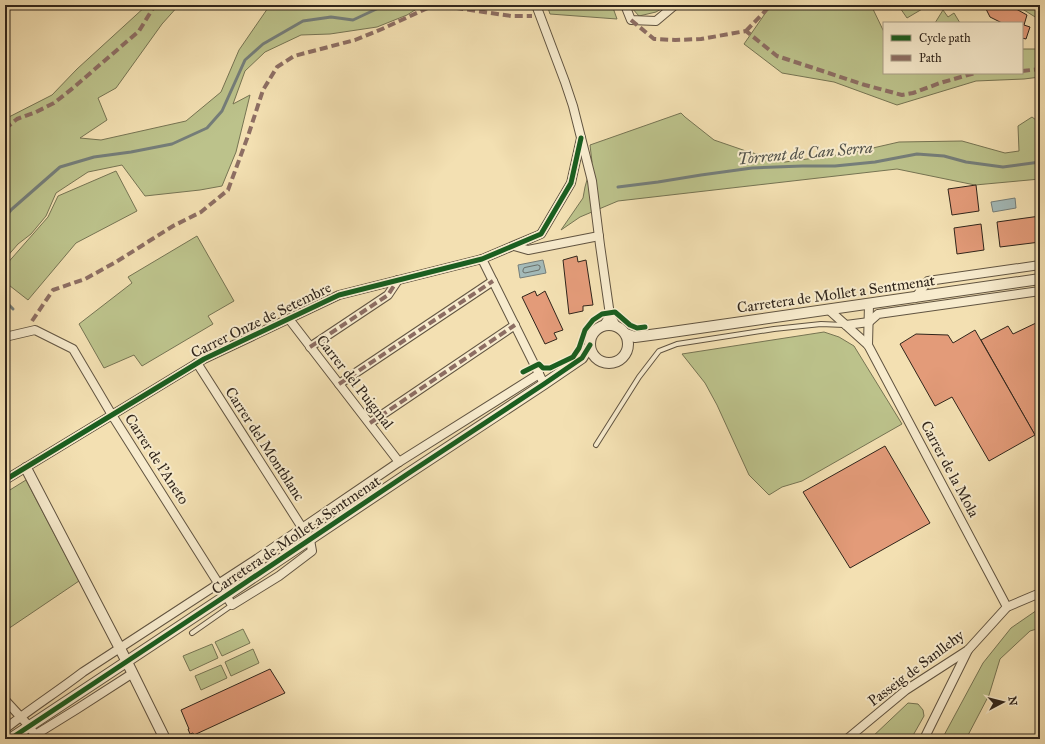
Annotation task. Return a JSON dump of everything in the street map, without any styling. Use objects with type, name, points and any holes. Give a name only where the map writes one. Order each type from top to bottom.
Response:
[{"type":"street","points":[[536,5],[573,106],[592,181],[610,315],[616,326]]},
{"type":"street","points":[[625,5],[631,20],[656,21],[675,5]]},
{"type":"street","name":"Carrer Onze de Setembre","points":[[5,480],[204,359],[339,295],[482,259],[541,234],[571,183],[581,138]]},
{"type":"street","points":[[514,246],[528,250],[599,236]]},
{"type":"street","points":[[482,259],[544,384]]},
{"type":"street","points":[[915,298],[928,282],[1040,265]]},
{"type":"street","name":"Carretera de Mollet a Sentmenat","points":[[630,339],[1040,279]]},
{"type":"street","points":[[310,347],[388,295],[398,280]]},
{"type":"street","points":[[340,384],[493,281]]},
{"type":"street","points":[[846,325],[869,322],[878,314],[1040,291]]},
{"type":"street","points":[[868,345],[869,304]]},
{"type":"street","name":"Carrer de la Mola","points":[[829,310],[868,345],[1007,607]]},
{"type":"street","points":[[604,326],[610,315]]},
{"type":"street","name":"Carrer del Puigmal","points":[[289,319],[399,462]]},
{"type":"street","points":[[370,423],[515,325]]},
{"type":"street","points":[[582,358],[596,358],[604,362],[612,363],[620,360],[626,353],[630,339],[622,329],[610,325],[604,326]]},
{"type":"street","name":"Carretera de Mollet a Sentmenat","points":[[10,739],[127,662],[230,600],[310,540],[582,358],[590,345],[592,337],[597,330],[604,326]]},
{"type":"street","name":"Carrer de l'Aneto","points":[[5,336],[35,330],[73,349],[112,415],[230,600]]},
{"type":"street","points":[[590,345],[596,358]]},
{"type":"street","name":"Carrer del Montblanc","points":[[197,363],[310,540]]},
{"type":"street","name":"Carretera de Mollet a Sentmenat","points":[[5,729],[82,672],[255,560],[399,462],[539,374]]},
{"type":"street","points":[[26,468],[133,673],[165,739]]},
{"type":"street","name":"Passeig de Sanllehy","points":[[847,739],[906,690],[968,650],[1007,607],[1040,593]]},
{"type":"street","points":[[924,739],[968,650]]},
{"type":"street","points":[[5,700],[29,726],[35,735],[133,673]]},
{"type":"lane","points":[[596,445],[639,377],[659,351],[677,344],[774,329],[821,324],[846,325]]},
{"type":"lane","points":[[192,633],[230,600]]},
{"type":"green space","points":[[147,5],[179,5],[162,24],[116,88],[98,98],[107,120],[80,138],[101,140],[186,121],[221,92],[239,50],[270,5],[423,5],[407,15],[377,27],[330,34],[301,35],[265,52],[245,71],[233,104],[250,95],[236,152],[222,186],[145,196],[122,165],[88,172],[56,193],[46,216],[31,234],[18,244],[5,259],[5,119],[52,95],[77,69]]},
{"type":"green space","points":[[547,5],[612,5],[617,19],[550,14]]},
{"type":"green space","points":[[630,5],[668,5],[656,12],[639,16]]},
{"type":"green space","points":[[771,5],[871,5],[883,30],[883,74],[1023,74],[1023,49],[1040,48],[1040,77],[976,81],[897,105],[834,82],[782,73],[744,44]]},
{"type":"green space","points":[[898,5],[929,5],[907,18]]},
{"type":"green space","points":[[1016,5],[1040,5],[1040,20]]},
{"type":"green space","points":[[943,10],[948,17],[954,13],[959,22],[936,22]]},
{"type":"green space","points":[[681,113],[714,140],[785,162],[851,153],[899,142],[962,141],[1005,153],[1019,151],[1018,126],[1032,117],[1040,123],[1040,179],[975,185],[897,169],[618,201],[580,217],[561,230],[583,198],[592,162],[590,145]]},
{"type":"green space","points":[[116,171],[137,211],[76,243],[28,300],[5,282],[5,266],[48,217],[58,196]]},
{"type":"green space","points":[[197,236],[234,301],[208,316],[213,324],[142,366],[134,355],[104,368],[79,324],[132,283],[128,277]]},
{"type":"green space","points":[[824,332],[839,337],[854,346],[902,424],[802,481],[782,487],[769,495],[749,475],[717,405],[705,383],[682,354]]},
{"type":"green space","points":[[26,480],[79,581],[5,631],[5,493]]},
{"type":"green space","points":[[1040,608],[1040,628],[1030,631],[1000,659],[989,695],[966,739],[942,739],[983,663],[1011,628]]},
{"type":"green space","points":[[243,629],[250,643],[222,656],[215,642]]},
{"type":"green space","points":[[212,644],[218,658],[190,671],[183,656]]},
{"type":"green space","points":[[253,649],[259,663],[231,676],[225,662]]},
{"type":"green space","points":[[221,665],[227,678],[201,690],[195,676]]},
{"type":"green space","points":[[908,703],[918,704],[923,710],[924,716],[911,739],[870,739]]},
{"type":"water","points":[[1015,198],[1016,208],[993,212],[991,202]]},
{"type":"water","points":[[543,260],[546,273],[520,278],[518,265]]},
{"type":"building","points":[[984,5],[1009,5],[1027,15],[1024,25],[1030,27],[1026,39],[1023,38],[1023,22],[1000,22],[990,17]]},
{"type":"building","points":[[976,185],[979,211],[952,215],[948,189]]},
{"type":"building","points":[[1040,216],[1040,242],[1000,247],[997,222]]},
{"type":"building","points":[[981,224],[984,250],[957,254],[954,228]]},
{"type":"building","points":[[577,256],[578,262],[586,260],[593,305],[583,306],[583,311],[569,314],[563,260]]},
{"type":"building","points":[[535,291],[537,296],[545,291],[563,330],[554,333],[557,339],[545,344],[522,297]]},
{"type":"building","points":[[1036,323],[1040,329],[1040,432],[1035,435],[981,340],[1008,326],[1013,334]]},
{"type":"building","points":[[975,330],[1035,435],[989,461],[952,397],[935,406],[900,344],[916,334],[948,335],[953,343]]},
{"type":"building","points":[[885,446],[930,523],[850,568],[803,492]]},
{"type":"building","points":[[270,669],[285,693],[194,735],[193,733],[190,734],[181,710]]},
{"type":"waterway","points":[[5,217],[12,209],[60,167],[94,157],[172,144],[207,128],[222,111],[245,60],[263,44],[303,21],[331,17],[353,20],[385,5]]},
{"type":"waterway","name":"Torrent de Can Serra","points":[[618,187],[752,168],[835,166],[875,162],[917,154],[944,156],[966,162],[1003,167],[1040,162]]},
{"type":"waterway","points":[[5,301],[13,309]]},
{"type":"marked path","points":[[5,129],[17,119],[54,103],[73,88],[139,31],[155,5]]},
{"type":"marked path","points":[[746,31],[771,5]]},
{"type":"marked path","points":[[32,321],[53,290],[85,279],[116,262],[173,226],[201,212],[228,190],[263,90],[277,67],[294,56],[355,40],[432,6],[511,16],[532,16]]},
{"type":"marked path","points":[[631,20],[654,39],[701,39],[746,31],[777,56],[865,85],[902,95],[913,93],[972,74]]},
{"type":"marked path","points":[[1023,71],[1040,69]]},
{"type":"marked path","points":[[310,347],[388,295],[397,281]]},
{"type":"marked path","points":[[339,384],[493,281]]},
{"type":"marked path","points":[[370,423],[515,325]]},
{"type":"cycle path","points":[[5,480],[204,359],[339,295],[482,259],[541,234],[571,183],[581,138]]},
{"type":"cycle path","points":[[523,372],[539,364],[543,368],[550,368],[573,357],[579,348],[585,330],[593,320],[602,314],[615,312],[630,325],[637,328],[645,327]]},
{"type":"cycle path","points":[[10,739],[544,384],[582,358],[590,345]]}]
